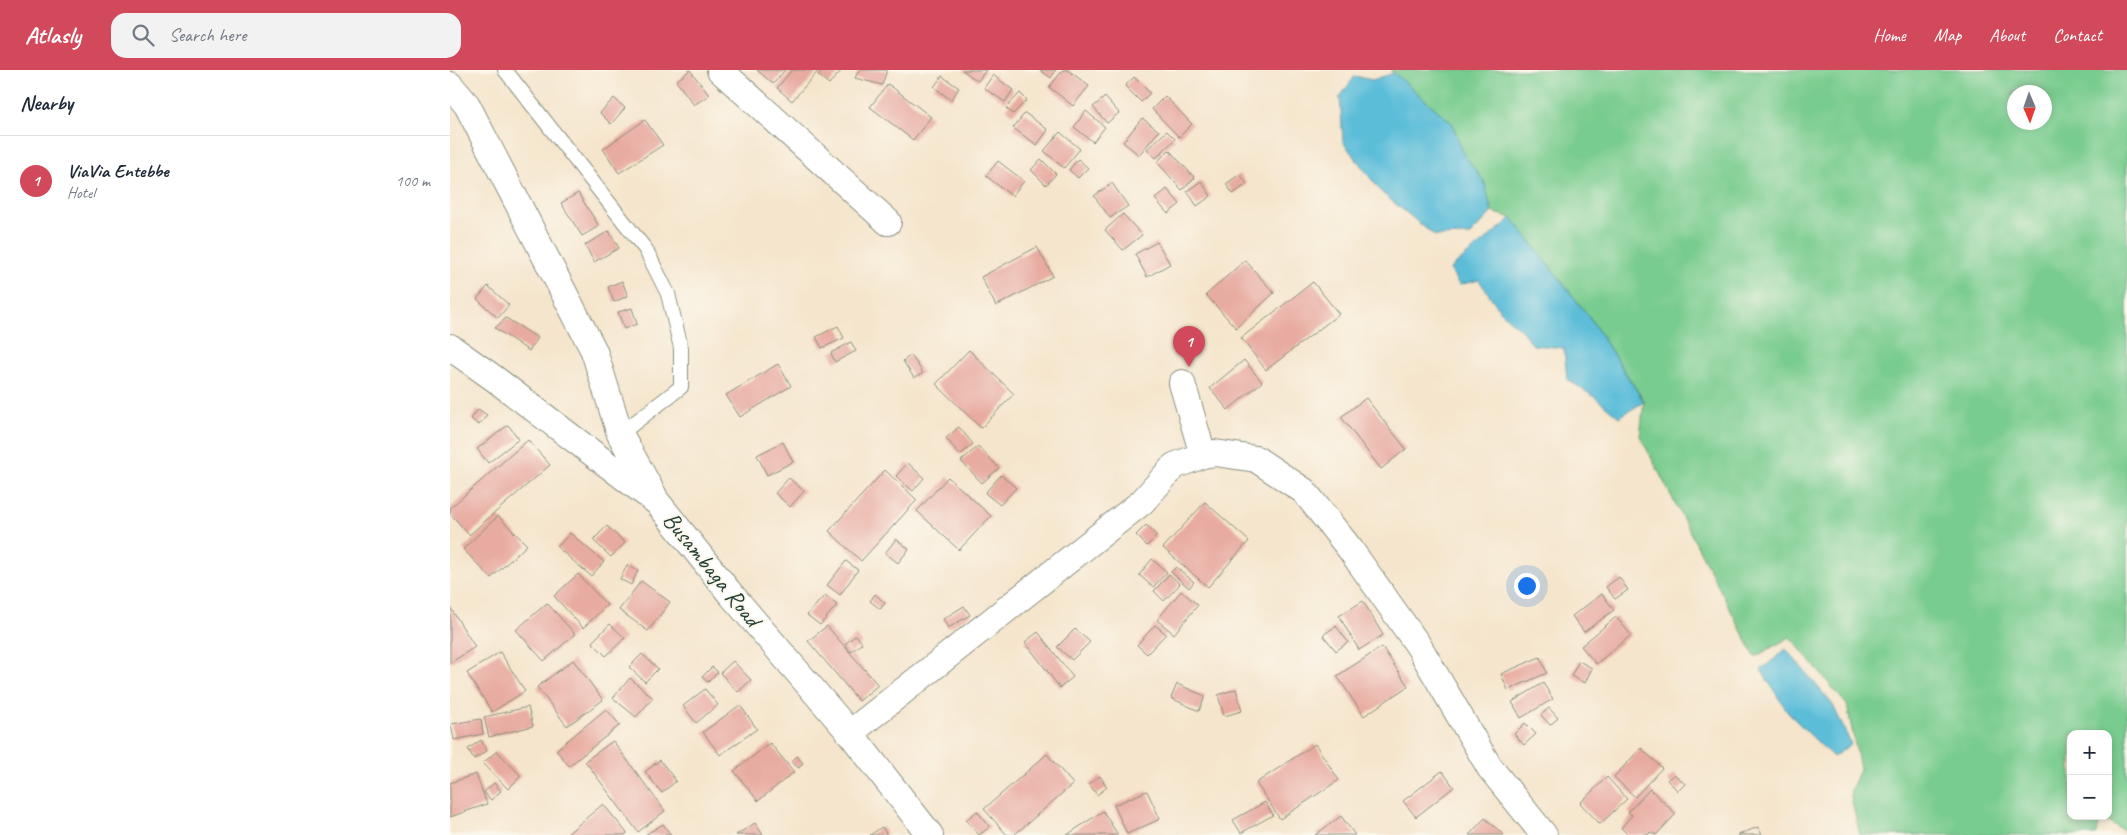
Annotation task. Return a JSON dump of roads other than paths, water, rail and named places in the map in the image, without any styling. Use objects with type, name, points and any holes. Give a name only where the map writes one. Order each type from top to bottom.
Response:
[{"type":"street","points":[[720,70],[888,222]]},
{"type":"street","points":[[450,85],[467,105],[594,351],[620,434],[658,503]]},
{"type":"street","name":"Busambaga Road","points":[[450,347],[658,503],[728,592],[850,733],[930,835]]},
{"type":"street","points":[[1182,383],[1203,455]]},
{"type":"street","points":[[850,733],[1142,502],[1174,466],[1214,453],[1256,460],[1304,491],[1350,549],[1418,645],[1490,768],[1544,835]]},
{"type":"lane","points":[[505,70],[646,250],[668,294],[681,348],[681,387],[620,434]]},
{"type":"water","points":[[1394,73],[1452,123],[1464,155],[1484,181],[1492,212],[1470,235],[1435,236],[1381,192],[1343,142],[1340,97],[1355,76],[1372,80]]},
{"type":"water","points":[[1512,218],[1590,318],[1644,402],[1619,417],[1596,398],[1567,379],[1564,348],[1533,345],[1522,331],[1501,312],[1479,280],[1459,285],[1450,269]]},
{"type":"water","points":[[1786,649],[1833,705],[1851,744],[1833,757],[1789,714],[1761,670]]},
{"type":"place","name":"ViaVia Entebbe","points":[[1189,367]]}]
